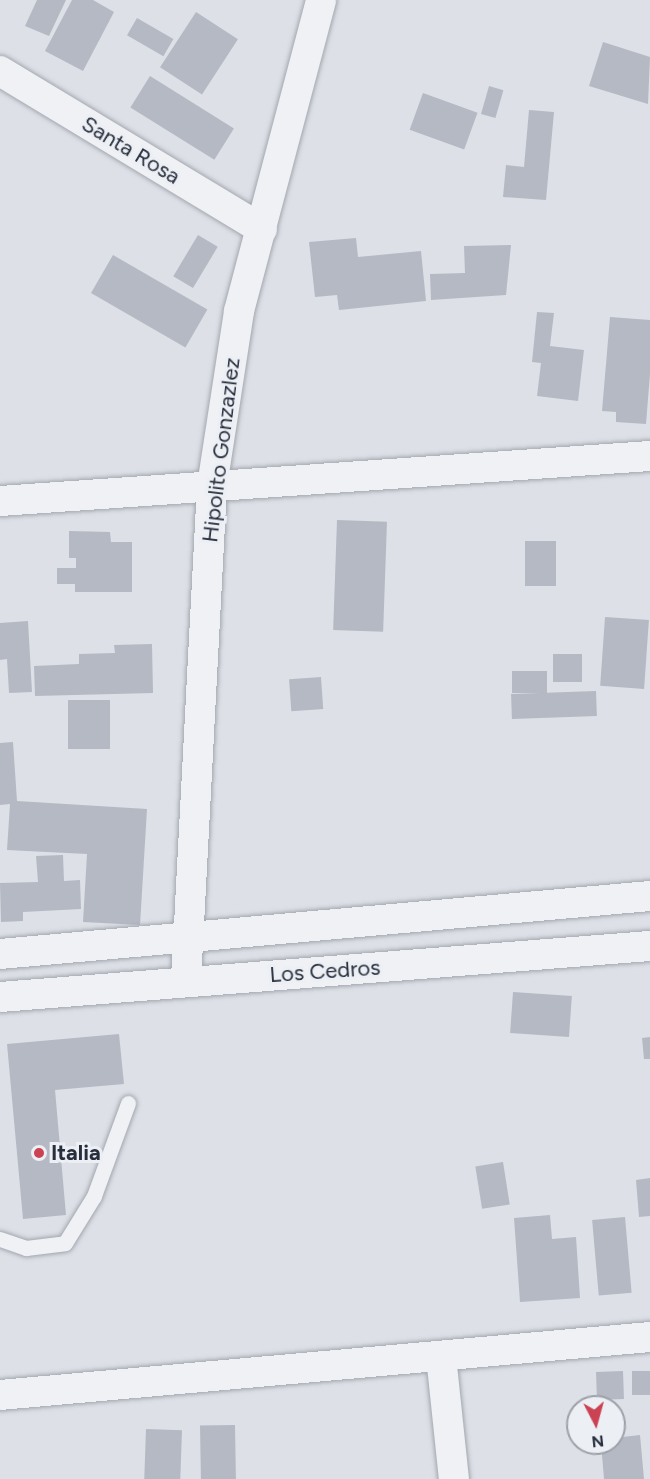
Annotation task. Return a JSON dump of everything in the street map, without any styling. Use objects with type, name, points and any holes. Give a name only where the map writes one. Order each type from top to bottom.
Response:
[{"type":"street","name":"Hipolito Gonzazlez","points":[[186,982],[212,486],[239,311],[321,0]]},
{"type":"street","name":"Santa Rosa","points":[[0,71],[262,229]]},
{"type":"street","points":[[0,501],[650,456]]},
{"type":"street","points":[[0,954],[650,897]]},
{"type":"street","name":"Los Cedros","points":[[0,997],[650,946]]},
{"type":"street","points":[[0,1395],[650,1337]]},
{"type":"street","points":[[441,1356],[454,1479]]},
{"type":"lane","points":[[0,1239],[26,1248],[65,1243],[94,1196],[128,1103]]},
{"type":"building","points":[[37,0],[66,0],[49,36],[25,26]]},
{"type":"building","points":[[72,0],[93,0],[114,12],[83,71],[45,51]]},
{"type":"building","points":[[196,12],[238,39],[202,95],[160,67]]},
{"type":"building","points":[[137,18],[173,39],[163,56],[127,35]]},
{"type":"building","points":[[603,42],[650,57],[648,104],[589,86]]},
{"type":"building","points":[[150,76],[234,128],[214,160],[130,107]]},
{"type":"building","points":[[489,86],[503,90],[495,118],[481,114]]},
{"type":"building","points":[[423,93],[478,113],[464,149],[410,130]]},
{"type":"building","points":[[529,110],[554,112],[546,200],[503,197],[506,165],[524,167]]},
{"type":"building","points":[[198,235],[218,247],[193,288],[173,276]]},
{"type":"building","points":[[356,238],[358,257],[421,251],[426,301],[339,310],[337,295],[315,297],[309,242]]},
{"type":"building","points":[[511,245],[506,295],[431,300],[430,274],[465,273],[464,246]]},
{"type":"building","points":[[113,255],[207,310],[185,348],[91,293]]},
{"type":"building","points":[[537,312],[554,313],[550,346],[584,350],[578,401],[537,396],[541,363],[532,362]]},
{"type":"building","points":[[610,317],[650,320],[650,374],[646,424],[616,422],[616,412],[602,411]]},
{"type":"building","points":[[337,520],[387,522],[383,632],[333,630]]},
{"type":"building","points":[[69,531],[110,532],[111,542],[132,542],[132,592],[75,592],[75,584],[57,584],[57,568],[76,568],[76,558],[69,558]]},
{"type":"building","points":[[525,541],[556,541],[556,586],[525,586]]},
{"type":"building","points":[[605,617],[649,620],[644,689],[600,686]]},
{"type":"building","points":[[28,621],[32,692],[9,693],[7,659],[0,660],[0,623]]},
{"type":"building","points":[[152,644],[153,693],[35,696],[34,666],[79,664],[79,654],[115,653],[114,645]]},
{"type":"building","points":[[553,654],[582,654],[582,682],[553,682]]},
{"type":"building","points":[[512,671],[547,671],[547,693],[512,693]]},
{"type":"building","points":[[321,677],[323,709],[291,711],[289,679]]},
{"type":"building","points":[[596,691],[597,716],[512,719],[511,694]]},
{"type":"building","points":[[68,700],[110,700],[110,749],[68,749]]},
{"type":"building","points":[[13,742],[17,801],[147,809],[140,925],[83,922],[87,854],[7,850],[10,804],[0,805],[0,743]]},
{"type":"building","points":[[63,855],[64,881],[80,880],[81,909],[23,912],[23,921],[1,922],[0,883],[38,882],[36,856]]},
{"type":"building","points":[[513,992],[572,996],[569,1037],[510,1033]]},
{"type":"building","name":"Italia","points":[[119,1034],[124,1084],[55,1090],[66,1215],[23,1219],[7,1044]]},
{"type":"building","points":[[650,1037],[650,1059],[644,1059],[642,1038]]},
{"type":"building","points":[[503,1162],[510,1204],[482,1209],[475,1166]]},
{"type":"building","points":[[650,1178],[650,1216],[639,1217],[636,1180]]},
{"type":"building","points":[[550,1215],[552,1239],[576,1237],[580,1298],[520,1302],[514,1218]]},
{"type":"building","points":[[625,1217],[632,1293],[599,1296],[592,1220]]},
{"type":"building","points":[[623,1371],[624,1395],[597,1395],[596,1372]]},
{"type":"building","points":[[632,1371],[650,1371],[650,1395],[632,1395]]},
{"type":"building","points":[[235,1425],[236,1479],[201,1479],[200,1426]]},
{"type":"building","points":[[146,1429],[182,1430],[180,1479],[144,1479]]},
{"type":"building","points":[[640,1435],[644,1479],[604,1479],[602,1455],[626,1455],[626,1437]]},
{"type":"place","name":"Italia","points":[[39,1153]]}]
